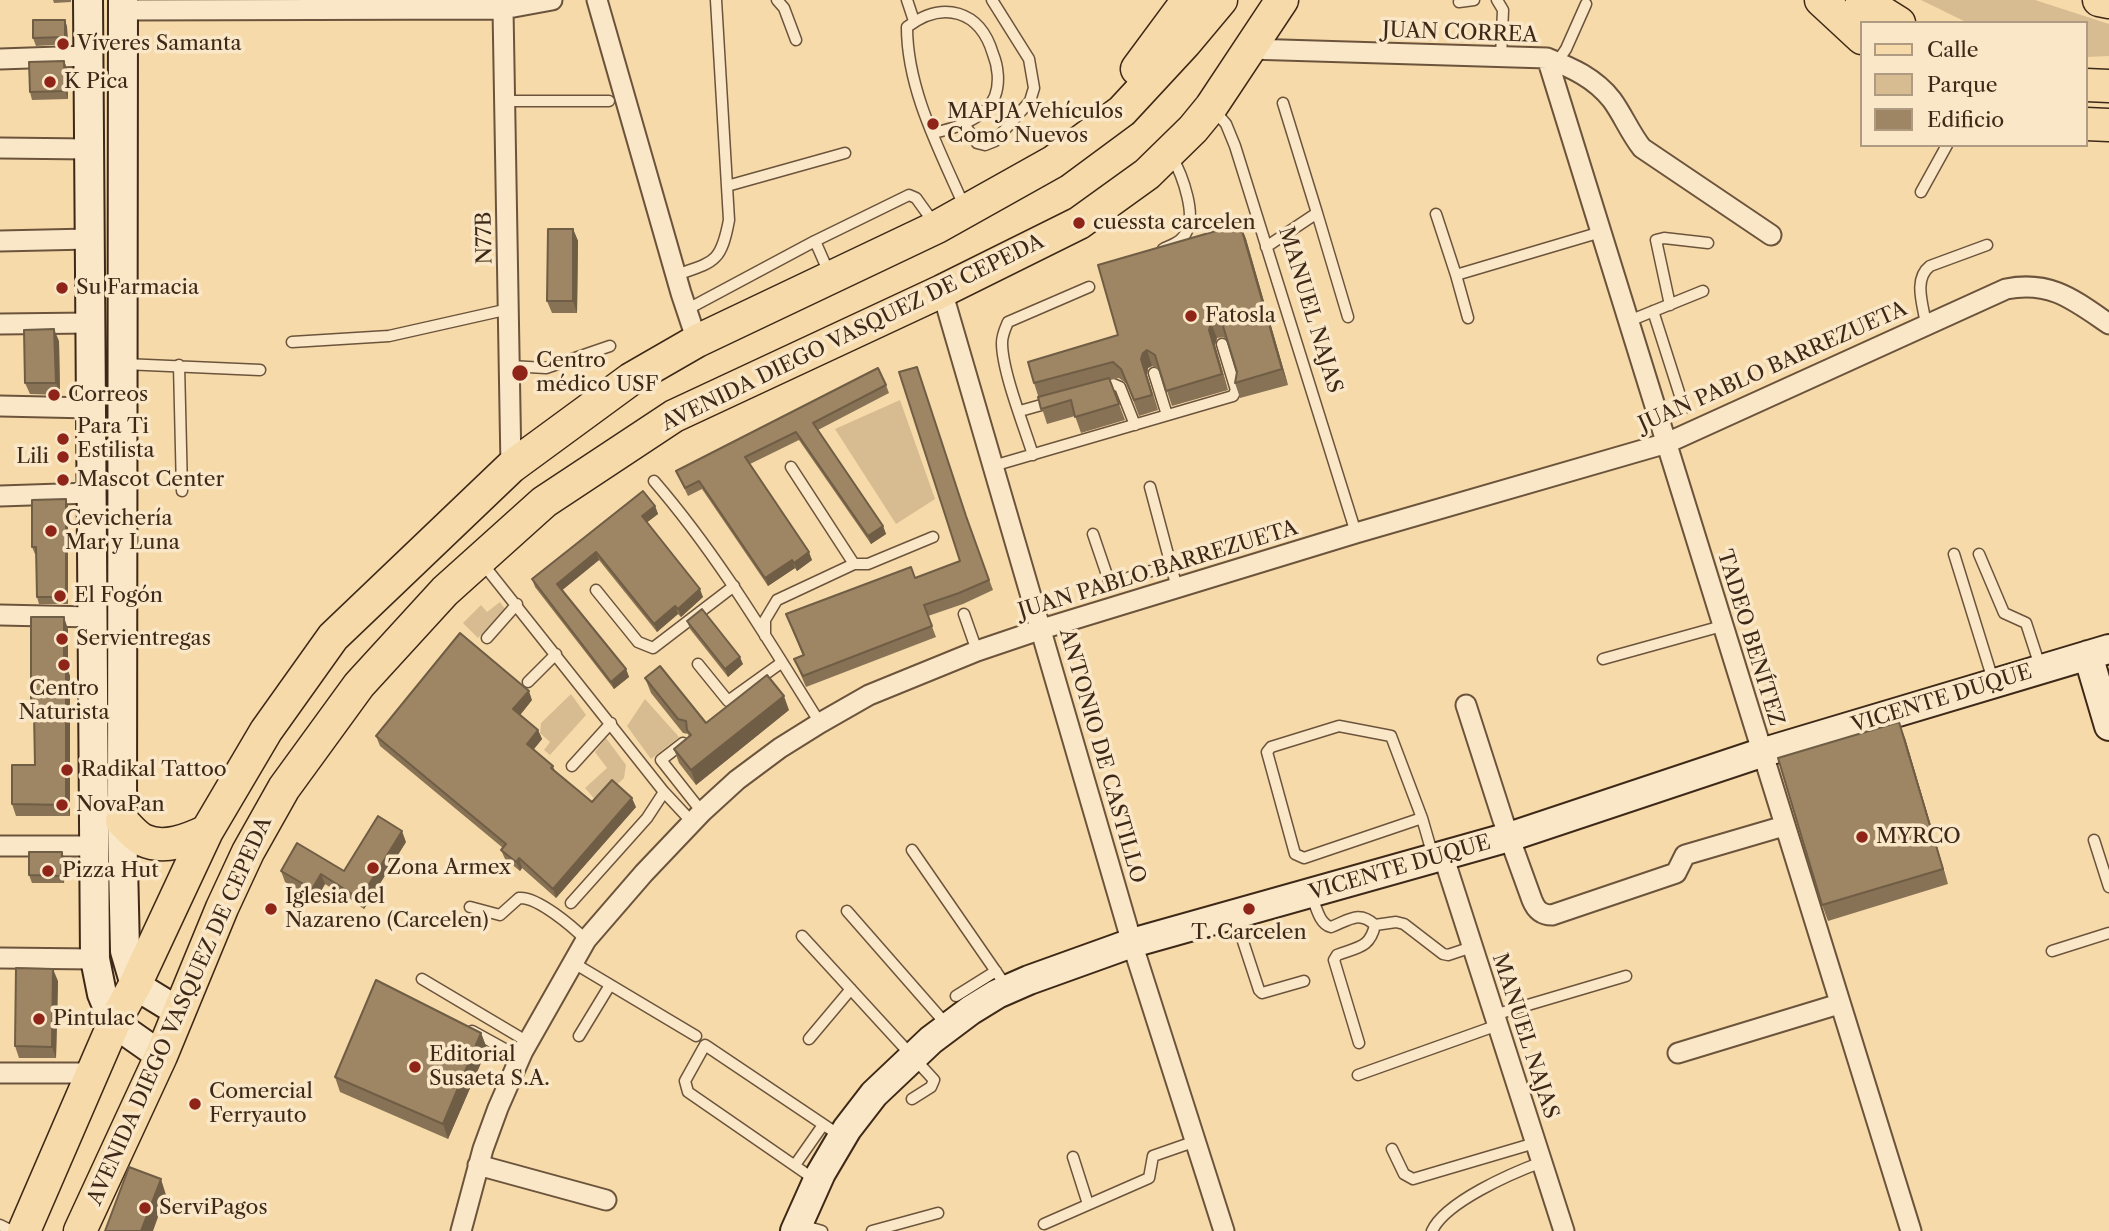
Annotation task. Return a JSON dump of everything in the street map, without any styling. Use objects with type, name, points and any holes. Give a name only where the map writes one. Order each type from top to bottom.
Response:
[{"type":"main road","points":[[1053,162],[1131,76],[1188,0]]},
{"type":"main road","points":[[24,1231],[114,1023],[135,985],[207,831],[266,731],[333,637],[511,467],[631,379],[697,341],[937,227],[1053,162],[1122,111],[1221,0]]},
{"type":"main road","name":"AVENIDA DIEGO VASQUEZ DE CEPEDA","points":[[80,1231],[161,1056],[222,908],[248,852],[284,788],[359,685],[445,591],[544,502],[674,416],[942,291],[1079,223],[1147,174],[1211,107],[1282,0]]},
{"type":"main road","points":[[1821,0],[1860,36]]},
{"type":"main road","points":[[1863,0],[1896,21]]},
{"type":"main road","points":[[2099,0],[2109,2]]},
{"type":"main road","points":[[2088,85],[2109,86]]},
{"type":"main road","points":[[2088,124],[2109,125]]},
{"type":"main road","points":[[122,821],[142,839],[161,844],[184,842],[207,831]]},
{"type":"street","points":[[88,0],[95,959],[102,994],[114,1023],[161,1056]]},
{"type":"street","points":[[179,1012],[135,985],[125,951],[122,821],[123,5],[502,5],[552,0]]},
{"type":"street","points":[[597,0],[697,341]]},
{"type":"street","name":"N77B","points":[[502,5],[511,467]]},
{"type":"street","name":"JUAN CORREA","points":[[1249,49],[1552,60],[1592,79],[1612,100],[1642,148],[1771,235]]},
{"type":"street","points":[[0,59],[88,56]]},
{"type":"street","name":"TADEO BENÍTEZ","points":[[1552,60],[1601,232],[1783,826],[1911,1231]]},
{"type":"street","points":[[0,148],[89,149]]},
{"type":"street","points":[[0,241],[89,239]]},
{"type":"street","name":"JUAN PABLO BARREZUETA","points":[[461,1231],[478,1165],[498,1108],[524,1050],[586,940],[644,873],[697,817],[737,780],[780,748],[869,695],[977,651],[1042,629],[1356,533],[1667,443],[2006,289],[2033,285],[2067,296],[2109,324]]},
{"type":"street","name":"ANTONIO DE CASTILLO","points":[[942,291],[1132,943],[1224,1231]]},
{"type":"street","points":[[0,324],[90,323]]},
{"type":"street","points":[[0,406],[91,408]]},
{"type":"street","points":[[0,496],[91,493]]},
{"type":"street","points":[[0,615],[92,617]]},
{"type":"street","points":[[2098,652],[2109,726]]},
{"type":"street","name":"VICENTE DUQUE","points":[[805,1229],[806,1173],[833,1131],[913,1056],[971,1010],[1002,980],[1509,837],[1761,753],[2098,652]]},
{"type":"street","points":[[1466,705],[1509,837],[1539,912],[1552,915],[1676,873],[1685,855],[1783,826]]},
{"type":"street","points":[[0,846],[94,846]]},
{"type":"street","name":"MANUEL NAJAS","points":[[1438,857],[1472,947],[1564,1231]]},
{"type":"street","points":[[0,958],[95,959]]},
{"type":"street","points":[[1678,1053],[1839,1004]]},
{"type":"street","points":[[0,1073],[93,1073]]},
{"type":"street","points":[[478,1165],[606,1200]]},
{"type":"lane","points":[[676,275],[712,263],[724,244],[729,220],[716,0]]},
{"type":"lane","points":[[777,0],[784,8],[796,40]]},
{"type":"lane","points":[[907,0],[914,21]]},
{"type":"lane","points":[[964,124],[977,143],[985,145],[995,141],[1030,101],[1034,88],[1029,59],[992,0]]},
{"type":"lane","points":[[1460,2],[1474,0]]},
{"type":"lane","points":[[1497,0],[1503,9],[1501,57]]},
{"type":"lane","points":[[1552,60],[1566,49],[1586,4]]},
{"type":"lane","points":[[932,133],[964,124],[986,108],[995,97],[998,81],[991,46],[983,31],[971,17],[954,11],[932,12],[907,27],[910,64],[932,133],[967,210]]},
{"type":"lane","points":[[505,101],[609,102]]},
{"type":"lane","points":[[1283,103],[1348,317]]},
{"type":"lane","name":"MANUEL NAJAS","points":[[1211,107],[1226,124],[1235,146],[1356,533]]},
{"type":"lane","points":[[1921,192],[1946,147]]},
{"type":"lane","points":[[1150,256],[1182,238],[1187,231],[1187,195],[1182,174],[1169,152]]},
{"type":"lane","points":[[727,186],[845,153]]},
{"type":"lane","points":[[686,310],[909,195],[916,198],[937,227]]},
{"type":"lane","points":[[1266,247],[1317,213]]},
{"type":"lane","points":[[1436,214],[1468,318]]},
{"type":"lane","points":[[1456,275],[1601,232]]},
{"type":"lane","points":[[1670,304],[1656,240],[1664,237],[1708,243]]},
{"type":"lane","points":[[815,242],[832,278]]},
{"type":"lane","points":[[1926,324],[1920,280],[1922,272],[1930,266],[1987,245]]},
{"type":"lane","points":[[1033,455],[1002,346],[1003,334],[1008,322],[1089,287]]},
{"type":"lane","points":[[1629,321],[1703,291]]},
{"type":"lane","points":[[292,342],[389,336],[509,309]]},
{"type":"lane","points":[[1653,311],[1684,408]]},
{"type":"lane","points":[[993,466],[1235,394],[1222,344]]},
{"type":"lane","points":[[510,366],[546,368],[610,346]]},
{"type":"lane","points":[[123,364],[260,370]]},
{"type":"lane","points":[[179,365],[182,491]]},
{"type":"lane","points":[[1154,373],[1167,415]]},
{"type":"lane","points":[[1086,392],[1113,384],[1121,387],[1135,425]]},
{"type":"lane","points":[[1020,411],[1060,400]]},
{"type":"lane","points":[[791,467],[854,564]]},
{"type":"lane","points":[[654,481],[680,511],[734,586],[820,723]]},
{"type":"lane","points":[[1150,487],[1177,587]]},
{"type":"lane","points":[[1093,534],[1108,581],[1114,582],[1171,565]]},
{"type":"lane","points":[[765,636],[765,620],[777,600],[854,564],[868,564],[933,537]]},
{"type":"lane","points":[[1954,554],[1994,683]]},
{"type":"lane","points":[[1979,554],[2004,613],[2026,622],[2041,669]]},
{"type":"lane","points":[[481,561],[664,792],[697,817]]},
{"type":"lane","points":[[596,590],[638,642],[653,648],[734,586]]},
{"type":"lane","points":[[487,638],[517,604]]},
{"type":"lane","points":[[964,614],[977,651]]},
{"type":"lane","points":[[1603,659],[1722,626]]},
{"type":"lane","points":[[528,682],[556,654]]},
{"type":"lane","points":[[698,664],[728,701],[781,663]]},
{"type":"lane","points":[[572,766],[611,723]]},
{"type":"lane","points":[[1422,818],[1304,858],[1300,857],[1295,854],[1267,752],[1271,747],[1339,726],[1391,736],[1438,857]]},
{"type":"lane","points":[[686,740],[661,760],[697,817]]},
{"type":"lane","points":[[571,903],[647,818],[664,792]]},
{"type":"lane","points":[[2094,840],[2109,887]]},
{"type":"lane","points":[[912,850],[1002,980],[956,996]]},
{"type":"lane","points":[[1310,893],[1327,927],[1359,916],[1367,917],[1376,925]]},
{"type":"lane","points":[[470,907],[500,915],[519,898],[531,899],[586,940]]},
{"type":"lane","points":[[847,911],[948,1027]]},
{"type":"lane","points":[[1234,913],[1262,993],[1304,981]]},
{"type":"lane","points":[[1376,925],[1396,922],[1404,924],[1443,954],[1448,955],[1472,947]]},
{"type":"lane","points":[[1359,1043],[1334,960],[1337,955],[1367,944],[1376,925]]},
{"type":"lane","points":[[2052,951],[2109,933]]},
{"type":"lane","points":[[802,936],[934,1080],[931,1087],[912,1099]]},
{"type":"lane","points":[[572,962],[696,1035]]},
{"type":"lane","points":[[1358,1075],[1496,1020],[1626,976]]},
{"type":"lane","points":[[422,979],[524,1050]]},
{"type":"lane","points":[[579,1036],[610,985]]},
{"type":"lane","points":[[810,1039],[851,989]]},
{"type":"lane","points":[[465,1028],[524,1050]]},
{"type":"lane","points":[[806,1173],[688,1092],[685,1081],[705,1045],[833,1131]]},
{"type":"lane","points":[[1044,1224],[1149,1178],[1153,1156],[1196,1140]]},
{"type":"lane","points":[[1392,1149],[1404,1174],[1413,1180],[1535,1143]]},
{"type":"lane","points":[[1073,1157],[1088,1204]]},
{"type":"lane","points":[[1432,1231],[1442,1216],[1454,1206],[1519,1171],[1542,1162]]},
{"type":"lane","points":[[872,1231],[938,1213]]},
{"type":"lane","points":[[0,1225],[12,1231]]},
{"type":"green space","points":[[1921,0],[2035,0],[2109,24],[2109,56],[2088,57],[2088,21],[1964,21]]},
{"type":"green space","points":[[900,400],[935,499],[896,524],[835,429]]},
{"type":"green space","points":[[500,602],[505,609],[478,638],[463,623],[481,605],[487,612]]},
{"type":"green space","points":[[571,694],[586,715],[550,755],[544,750],[550,742],[540,733],[541,723]]},
{"type":"green space","points":[[645,699],[679,737],[651,759],[627,726]]},
{"type":"green space","points":[[606,738],[626,765],[624,778],[598,803],[585,788],[607,768],[595,752]]},
{"type":"building","points":[[33,20],[65,20],[65,37],[33,38]]},
{"type":"building","name":"K Pica","points":[[64,61],[65,91],[30,92],[29,62]]},
{"type":"building","name":"Fatosla","points":[[1240,224],[1282,369],[1235,383],[1237,372],[1223,326],[1217,321],[1211,323],[1209,330],[1222,374],[1166,391],[1155,355],[1147,350],[1141,359],[1152,395],[1134,400],[1121,369],[1113,362],[1034,383],[1028,362],[1118,335],[1098,265]]},
{"type":"building","points":[[548,229],[573,229],[573,301],[547,301]]},
{"type":"building","points":[[54,329],[56,383],[25,383],[24,330]]},
{"type":"building","points":[[917,367],[989,580],[924,605],[932,626],[803,676],[794,659],[804,655],[786,614],[911,567],[915,578],[960,561],[899,372]]},
{"type":"building","points":[[878,368],[886,385],[813,423],[883,526],[868,536],[796,432],[745,457],[809,552],[765,578],[699,481],[685,488],[676,471]]},
{"type":"building","points":[[1109,378],[1119,404],[1075,417],[1071,400],[1041,409],[1038,397]]},
{"type":"building","points":[[643,491],[655,506],[642,516],[700,589],[678,609],[675,606],[654,624],[596,552],[557,584],[626,669],[611,682],[532,579]]},
{"type":"building","points":[[66,499],[66,597],[37,597],[36,547],[32,547],[32,500]]},
{"type":"building","points":[[702,609],[740,657],[725,669],[687,621]]},
{"type":"building","points":[[31,617],[64,617],[66,805],[12,804],[12,765],[35,765],[34,713],[31,713]]},
{"type":"building","points":[[460,633],[529,691],[513,709],[538,730],[527,744],[553,766],[551,768],[592,802],[612,780],[632,798],[553,889],[519,858],[516,862],[501,850],[506,844],[376,736]]},
{"type":"building","points":[[660,666],[706,723],[767,675],[784,696],[691,770],[674,749],[691,735],[686,721],[678,719],[645,678]]},
{"type":"building","points":[[1899,722],[1943,869],[1822,905],[1778,758]]},
{"type":"building","points":[[378,816],[402,831],[360,899],[321,874],[312,889],[281,871],[297,843],[344,871]]},
{"type":"building","points":[[29,852],[62,852],[61,876],[29,875]]},
{"type":"building","name":"Pintulac","points":[[16,968],[53,969],[52,1047],[15,1046]]},
{"type":"building","name":"Editorial Susaeta S.A.","points":[[376,980],[481,1033],[443,1124],[335,1077]]},
{"type":"building","points":[[129,1167],[161,1179],[141,1231],[105,1231]]},
{"type":"place","name":"Víveres Samanta","points":[[63,44]]},
{"type":"place","name":"K Pica","points":[[50,82]]},
{"type":"place","name":"MAPJA Vehículos Como Nuevos","points":[[933,124]]},
{"type":"place","name":"cuessta carcelen","points":[[1079,223]]},
{"type":"place","name":"Su Farmacia","points":[[62,288]]},
{"type":"place","name":"Fatosla","points":[[1191,316]]},
{"type":"place","name":"Centro médico USF","points":[[520,373]]},
{"type":"place","name":"Correos","points":[[54,395]]},
{"type":"place","name":"Para Ti Estilista","points":[[63,439]]},
{"type":"place","name":"Lili","points":[[63,457]]},
{"type":"place","name":"Mascot Center","points":[[63,480]]},
{"type":"place","name":"Cevichería Mar y Luna","points":[[51,531]]},
{"type":"place","name":"El Fogón","points":[[60,596]]},
{"type":"place","name":"Servientregas","points":[[62,639]]},
{"type":"place","name":"Centro Naturista","points":[[64,665]]},
{"type":"place","name":"Radikal Tattoo","points":[[67,770]]},
{"type":"place","name":"NovaPan","points":[[62,805]]},
{"type":"place","name":"MYRCO","points":[[1862,837]]},
{"type":"place","name":"Zona Armex","points":[[373,868]]},
{"type":"place","name":"Pizza Hut","points":[[48,871]]},
{"type":"place","name":"Iglesia del Nazareno (Carcelen)","points":[[271,909]]},
{"type":"place","name":"T. Carcelen","points":[[1249,909]]},
{"type":"place","name":"Pintulac","points":[[39,1019]]},
{"type":"place","name":"Editorial Susaeta S.A.","points":[[415,1067]]},
{"type":"place","name":"Comercial Ferryauto","points":[[195,1104]]},
{"type":"place","name":"ServiPagos","points":[[145,1208]]}]
